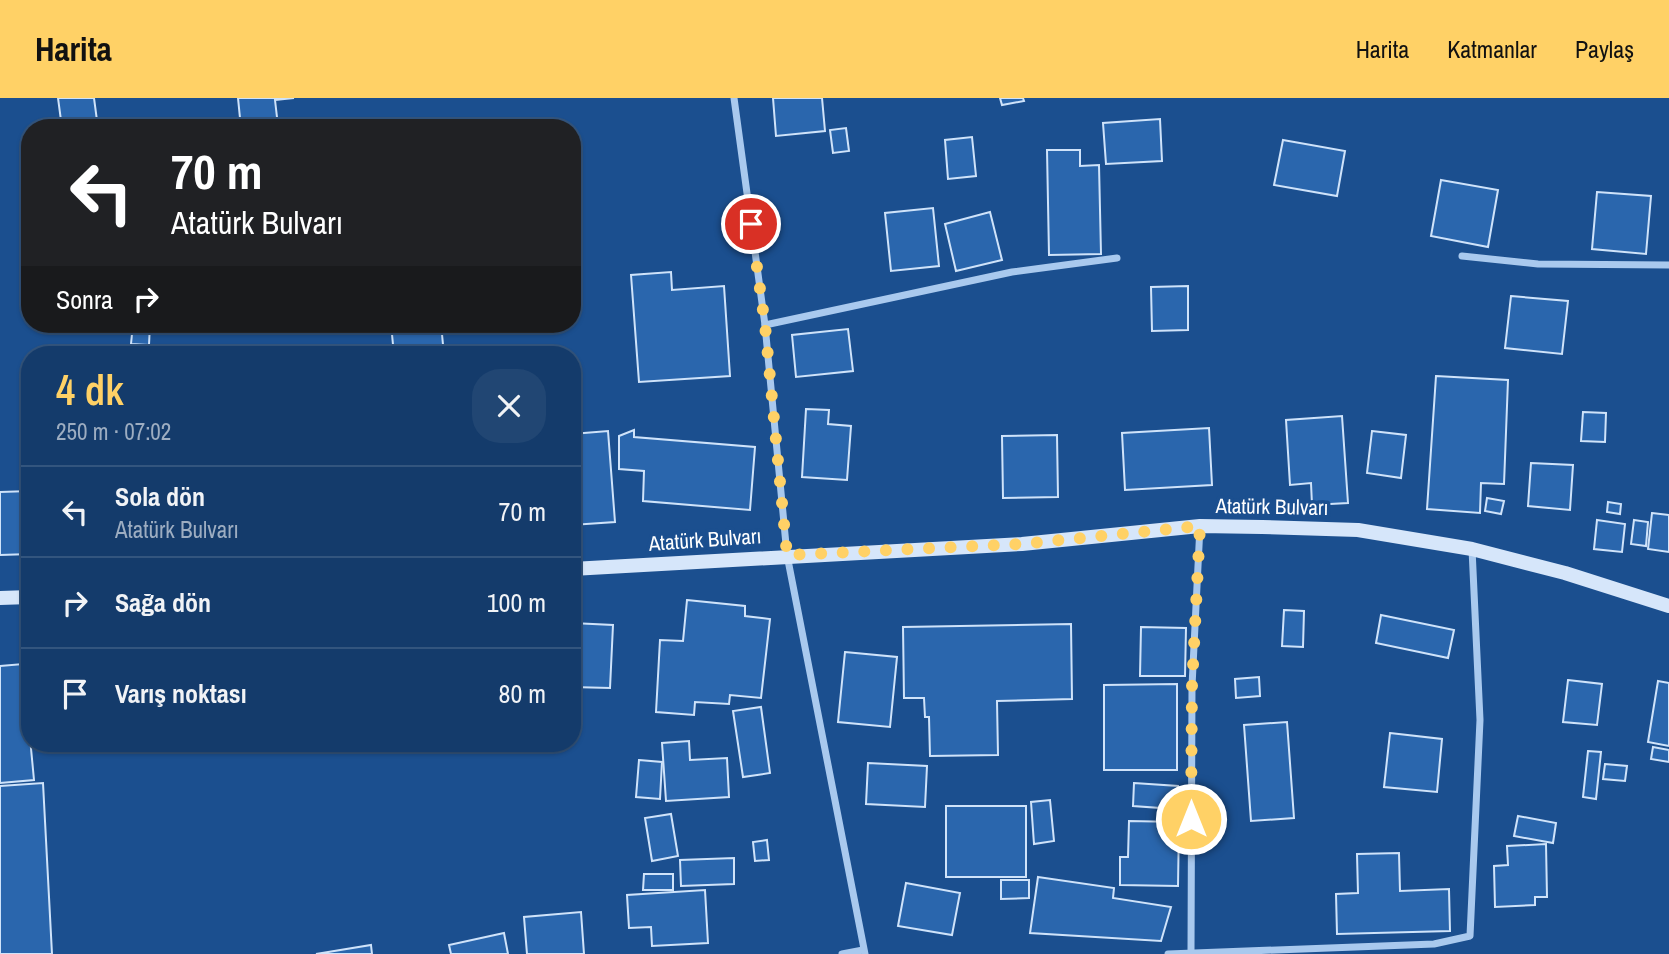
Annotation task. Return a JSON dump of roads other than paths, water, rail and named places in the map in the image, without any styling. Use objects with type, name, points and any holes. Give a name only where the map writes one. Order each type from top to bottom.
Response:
[{"type":"main road","name":"Atatürk Bulvarı","points":[[581,568],[1022,544],[1200,526],[1358,530],[1472,549],[1565,573],[1669,606]]},
{"type":"main road","points":[[0,598],[21,597]]},
{"type":"street","points":[[734,98],[765,325],[787,555],[864,952],[842,954]]},
{"type":"street","points":[[1462,256],[1538,264],[1669,265]]},
{"type":"street","points":[[765,325],[1012,272],[1117,258]]},
{"type":"street","points":[[1191,952],[1192,686],[1200,526]]},
{"type":"street","points":[[1168,954],[1285,952],[1434,944],[1470,936],[1480,720],[1472,549]]}]
